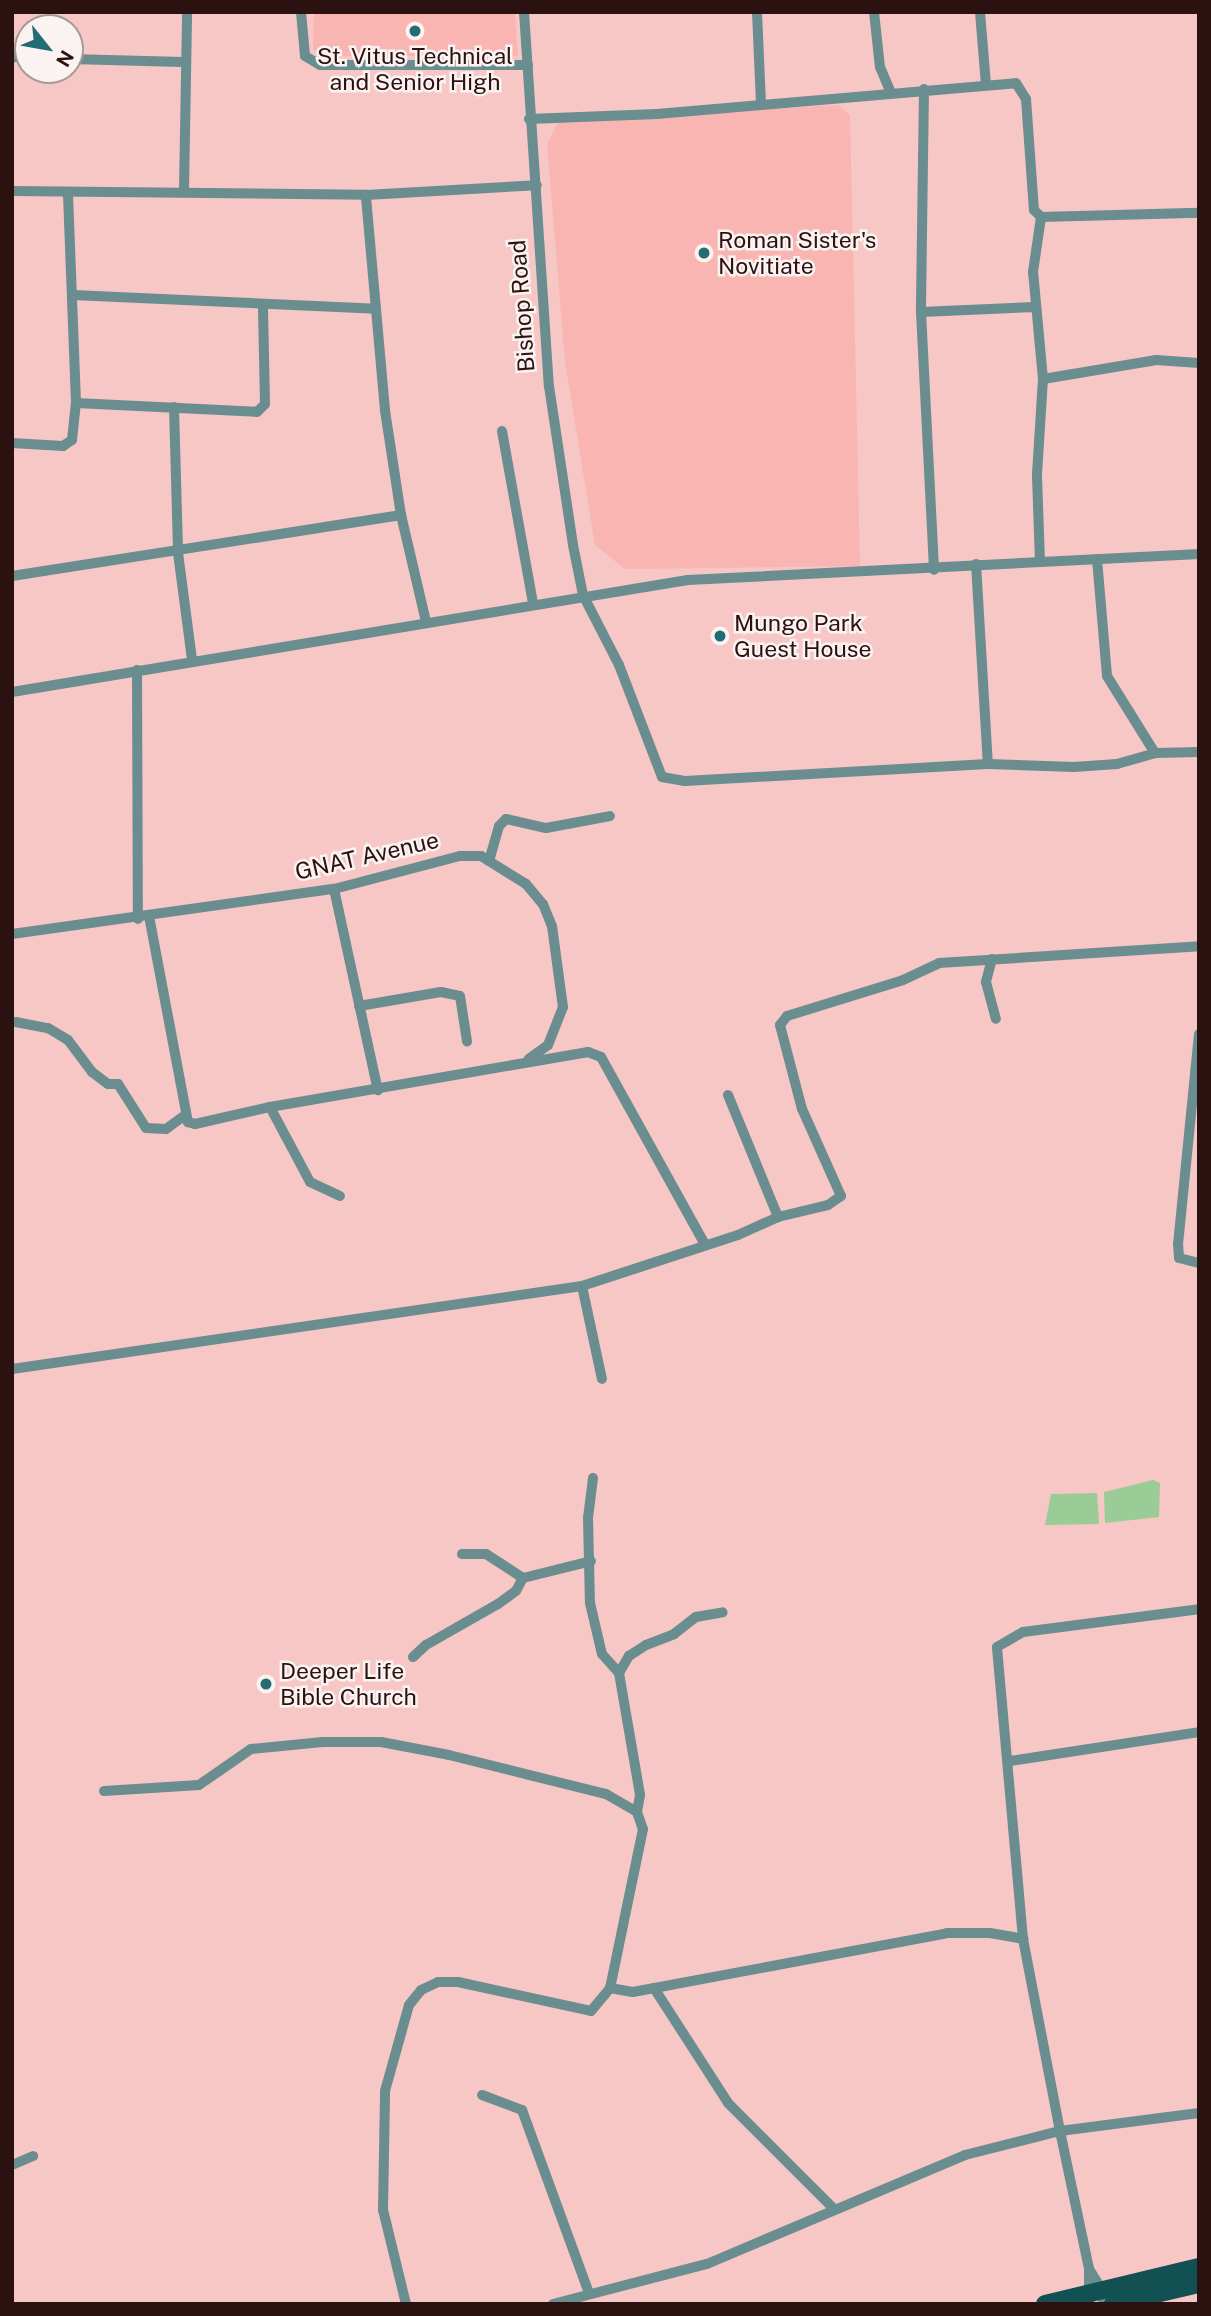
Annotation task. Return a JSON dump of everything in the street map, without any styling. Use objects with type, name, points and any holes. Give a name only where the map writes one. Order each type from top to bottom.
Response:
[{"type":"main road","points":[[1045,2304],[1095,2296],[1199,2267]]},
{"type":"main road","points":[[1113,2304],[1147,2293],[1199,2284]]},
{"type":"main road","points":[[1132,2304],[1147,2293]]},
{"type":"street","points":[[184,190],[183,62],[187,12]]},
{"type":"street","points":[[301,12],[305,55],[320,65],[528,65]]},
{"type":"street","name":"Bishop Road","points":[[524,12],[529,119],[537,185],[549,386],[583,595],[619,665],[662,777],[685,781],[988,764]]},
{"type":"street","points":[[757,12],[761,104]]},
{"type":"street","points":[[874,12],[880,67],[890,91]]},
{"type":"street","points":[[980,12],[986,85]]},
{"type":"street","points":[[84,59],[183,62]]},
{"type":"street","points":[[529,119],[761,104],[890,91],[1016,83],[1024,89],[1034,210],[1041,217],[1199,213]]},
{"type":"street","points":[[924,89],[921,312],[934,570]]},
{"type":"street","points":[[12,191],[184,190],[366,195],[537,185]]},
{"type":"street","points":[[12,443],[69,444],[76,403],[68,192]]},
{"type":"street","points":[[366,195],[376,309],[401,515],[426,622]]},
{"type":"street","points":[[1040,562],[1037,474],[1044,379],[1033,272],[1041,217]]},
{"type":"street","points":[[73,295],[263,307],[376,309]]},
{"type":"street","points":[[76,403],[261,409],[263,307]]},
{"type":"street","points":[[921,312],[1036,307]]},
{"type":"street","points":[[1044,379],[1156,360],[1199,363]]},
{"type":"street","points":[[174,407],[177,553],[192,660]]},
{"type":"street","points":[[502,431],[533,604]]},
{"type":"street","points":[[12,576],[177,553],[349,520],[401,515]]},
{"type":"street","points":[[12,692],[583,595],[688,580],[934,570],[976,564],[1199,554]]},
{"type":"street","points":[[1097,559],[1107,676],[1155,753]]},
{"type":"street","points":[[976,564],[988,764],[1074,767],[1117,764],[1155,753],[1199,752]]},
{"type":"street","points":[[137,670],[143,917],[184,1116],[195,1124],[270,1107],[492,1072],[527,1060],[588,1052],[601,1058],[704,1243]]},
{"type":"street","points":[[489,861],[499,826],[506,819],[546,828],[610,816]]},
{"type":"street","name":"GNAT Avenue","points":[[12,934],[334,889],[460,856],[489,861],[526,884],[543,904],[552,926],[563,1007],[548,1045],[527,1060]]},
{"type":"street","points":[[334,889],[378,1090]]},
{"type":"street","points":[[12,1369],[582,1286],[704,1243],[738,1236],[778,1217],[828,1205],[841,1196],[802,1109],[780,1025],[783,1020],[903,980],[939,963],[1199,946]]},
{"type":"street","points":[[992,960],[986,982],[996,1019]]},
{"type":"street","points":[[359,1006],[441,992],[460,996],[467,1041]]},
{"type":"street","points":[[16,1022],[48,1028],[68,1040],[92,1072],[108,1084],[118,1084],[146,1128],[166,1129],[184,1116]]},
{"type":"street","points":[[1199,1034],[1178,1242],[1179,1258],[1199,1263]]},
{"type":"street","points":[[728,1095],[778,1217]]},
{"type":"street","points":[[270,1107],[310,1182],[340,1196]]},
{"type":"street","points":[[582,1286],[602,1379]]},
{"type":"street","points":[[406,2304],[383,2210],[385,2091],[409,2005],[421,1990],[438,1982],[458,1982],[591,2011],[610,1988],[643,1829],[637,1812],[640,1795],[619,1673],[602,1654],[590,1603],[588,1518],[593,1478]]},
{"type":"street","points":[[463,1554],[486,1554],[523,1578],[591,1561]]},
{"type":"street","points":[[413,1657],[498,1604],[516,1591],[523,1578]]},
{"type":"street","points":[[1095,2296],[1023,1939],[1010,1761],[997,1647],[1004,1640],[1023,1632],[1199,1609]]},
{"type":"street","points":[[619,1673],[629,1657],[646,1645],[674,1634],[696,1617],[723,1612]]},
{"type":"street","points":[[1010,1761],[1199,1732]]},
{"type":"street","points":[[104,1791],[199,1785],[251,1749],[323,1742],[381,1742],[606,1794],[637,1812]]},
{"type":"street","points":[[610,1988],[634,1992],[947,1933],[1023,1939]]},
{"type":"street","points":[[654,1988],[728,2103],[835,2210]]},
{"type":"street","points":[[482,2095],[522,2110],[589,2293]]},
{"type":"street","points":[[553,2304],[707,2264],[965,2155],[1060,2131],[1199,2113]]},
{"type":"street","points":[[12,2165],[33,2156]]},
{"type":"shaded area","name":"St. Vitus Technical and Senior High","points":[[314,12],[515,12],[518,56],[324,56],[313,49]]},
{"type":"shaded area","name":"Roman Sister's Novitiate","points":[[838,105],[850,115],[860,566],[625,569],[595,545],[565,362],[547,145],[558,122]]},
{"type":"shaded area","points":[[1153,1480],[1160,1483],[1159,1517],[1105,1523],[1104,1492]]},
{"type":"shaded area","points":[[1097,1493],[1099,1524],[1045,1525],[1051,1494]]},
{"type":"place","name":"St. Vitus Technical and Senior High","points":[[415,31]]},
{"type":"place","name":"Roman Sister's Novitiate","points":[[704,253]]},
{"type":"place","name":"Mungo Park Guest House","points":[[720,636]]},
{"type":"place","name":"Deeper Life Bible Church","points":[[266,1684]]}]
